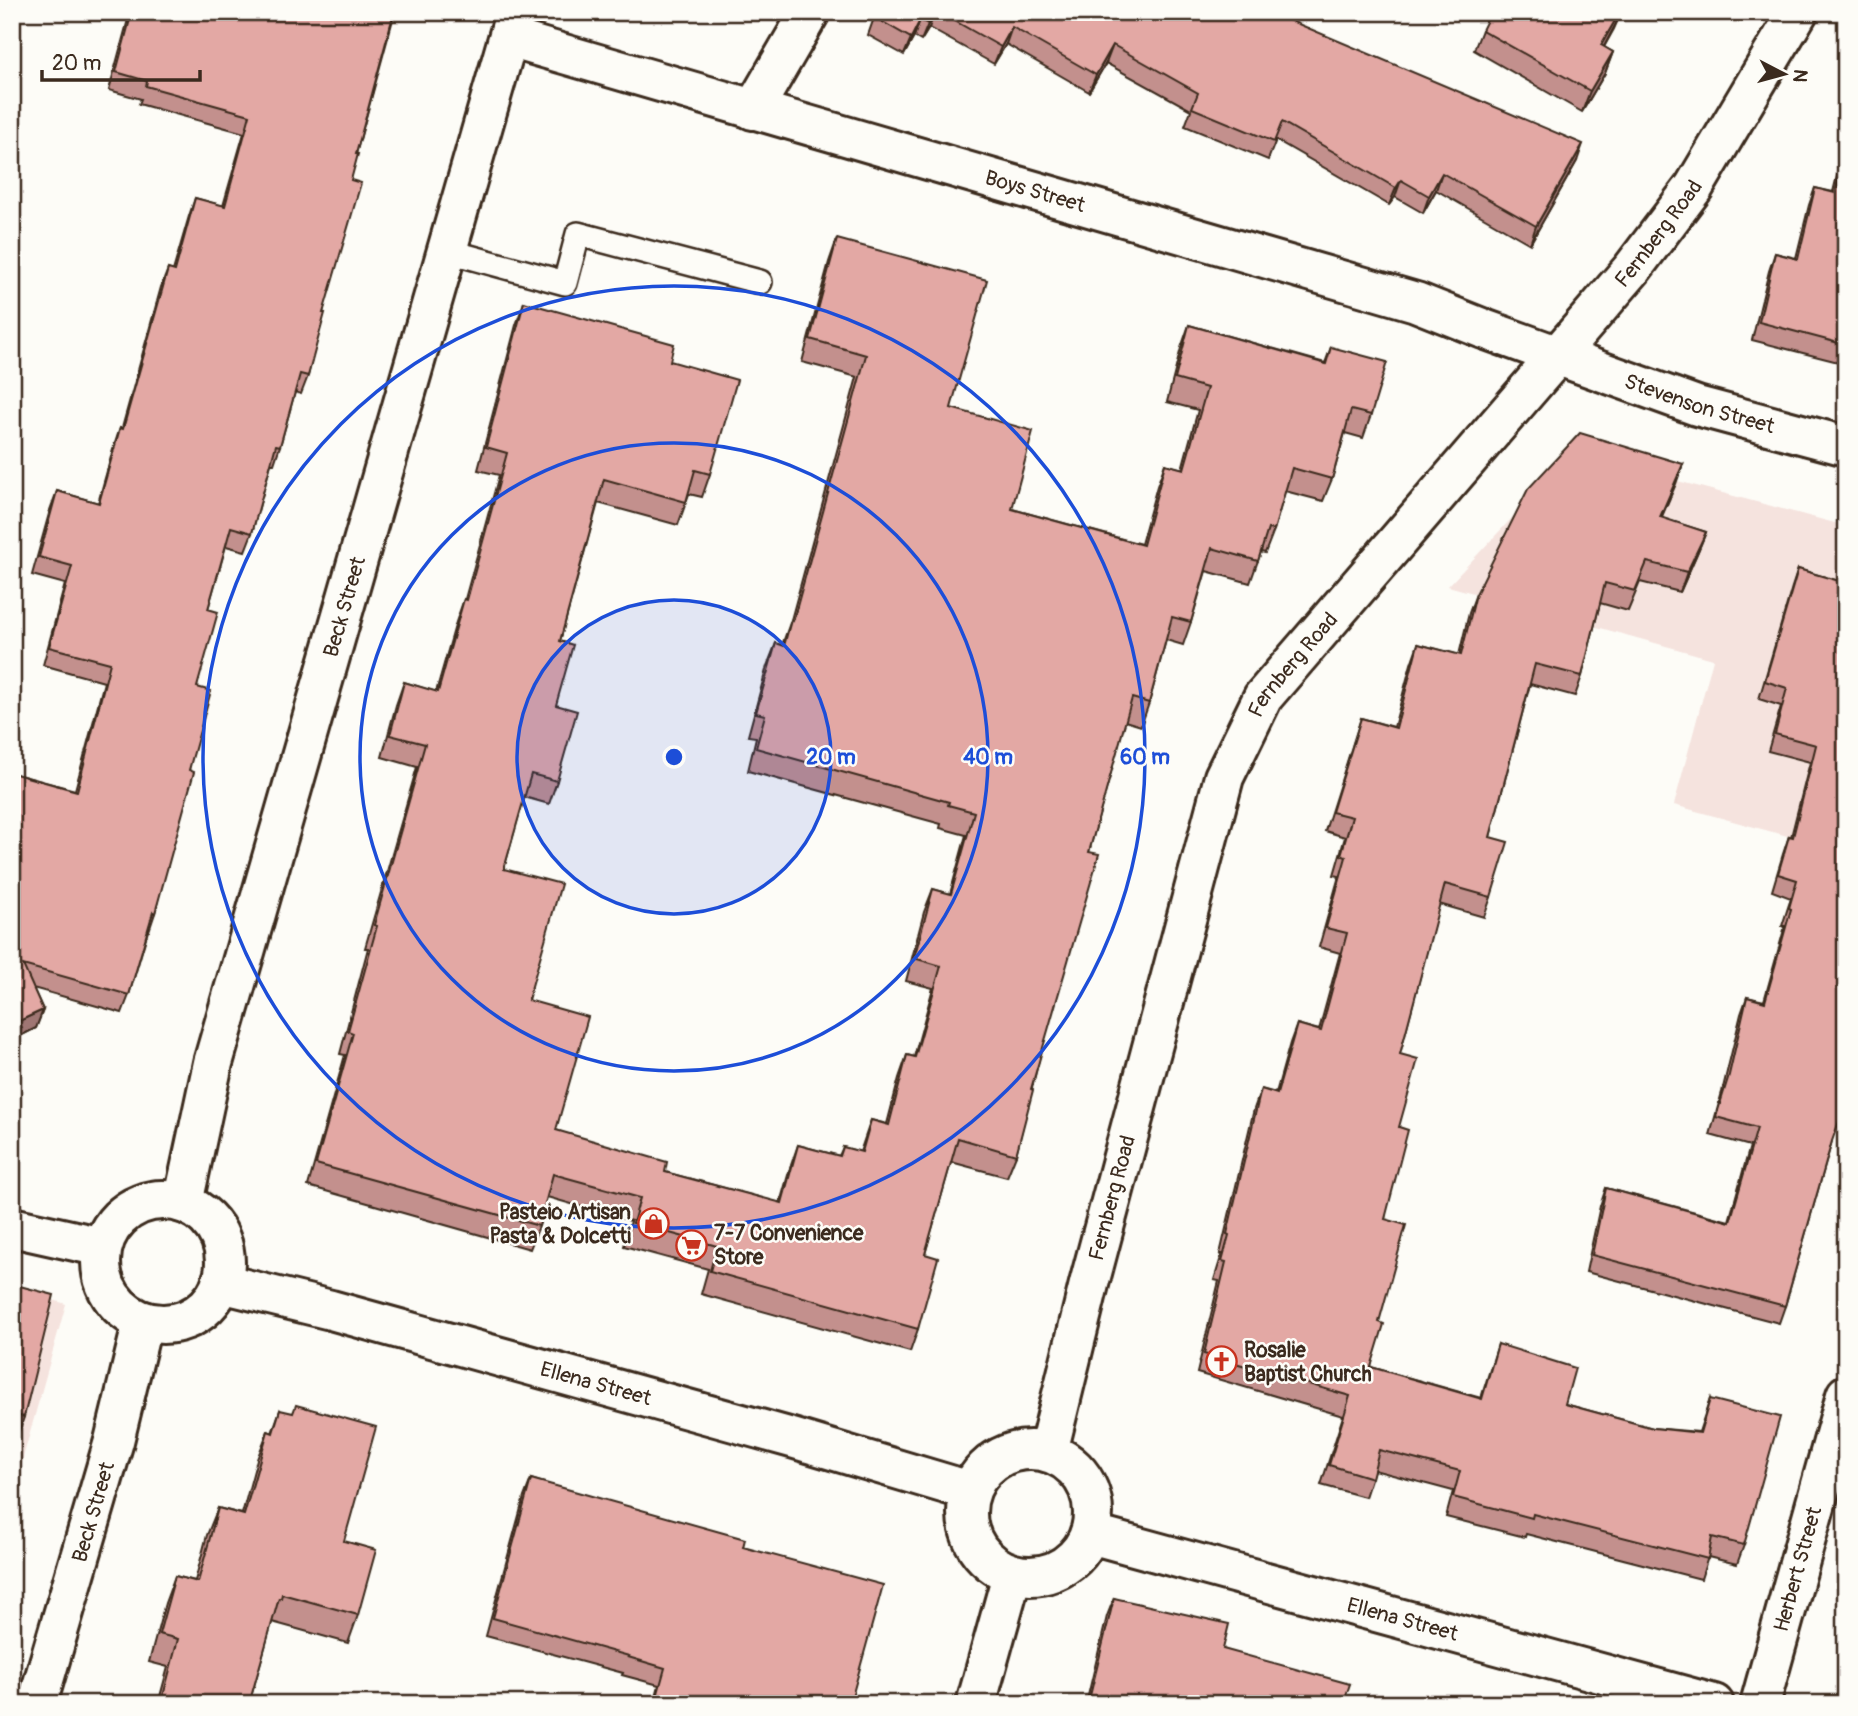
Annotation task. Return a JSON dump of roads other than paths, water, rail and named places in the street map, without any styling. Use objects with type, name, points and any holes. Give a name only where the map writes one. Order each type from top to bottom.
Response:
[{"type":"street","points":[[753,110],[810,12]]},
{"type":"street","name":"Fernberg Road","points":[[1048,1452],[1089,1284],[1224,777],[1263,697],[1632,269],[1694,187],[1798,12]]},
{"type":"street","name":"Boys Street","points":[[512,25],[753,110],[1416,302],[1556,354]]},
{"type":"street","name":"Beck Street","points":[[183,1203],[213,1063],[512,25]]},
{"type":"street","name":"Stevenson Street","points":[[1556,354],[1697,406],[1846,446]]},
{"type":"street","points":[[162,1199],[183,1203],[200,1212],[214,1226],[222,1244],[225,1263],[221,1283],[212,1300],[198,1314],[181,1322],[161,1325],[142,1321],[113,1300],[104,1283],[100,1266],[102,1247],[110,1228],[124,1213],[142,1202],[162,1199]]},
{"type":"street","points":[[12,1227],[102,1247]]},
{"type":"street","name":"Ellena Street","points":[[221,1283],[331,1310],[792,1438],[970,1491]]},
{"type":"street","name":"Beck Street","points":[[37,1704],[114,1441],[142,1321]]},
{"type":"street","name":"Herbert Street","points":[[1760,1704],[1846,1395]]},
{"type":"street","points":[[1030,1449],[1048,1452],[1066,1461],[1081,1475],[1091,1493],[1094,1514],[1090,1534],[1081,1551],[1067,1565],[1050,1574],[1031,1577],[1012,1575],[993,1566],[979,1551],[969,1532],[966,1511],[970,1491],[980,1474],[993,1461],[1010,1452],[1030,1449]]},
{"type":"street","name":"Ellena Street","points":[[1090,1534],[1714,1704]]},
{"type":"street","points":[[976,1704],[1012,1575]]},
{"type":"lane","points":[[448,251],[565,283],[578,234],[760,282]]},
{"type":"place","name":"Pasteio Artisan Pasta & Dolcetti","points":[[654,1224]]},
{"type":"place","name":"7-7 Convenience Store","points":[[691,1245]]},
{"type":"place","name":"Rosalie Baptist Church","points":[[1221,1362]]}]
